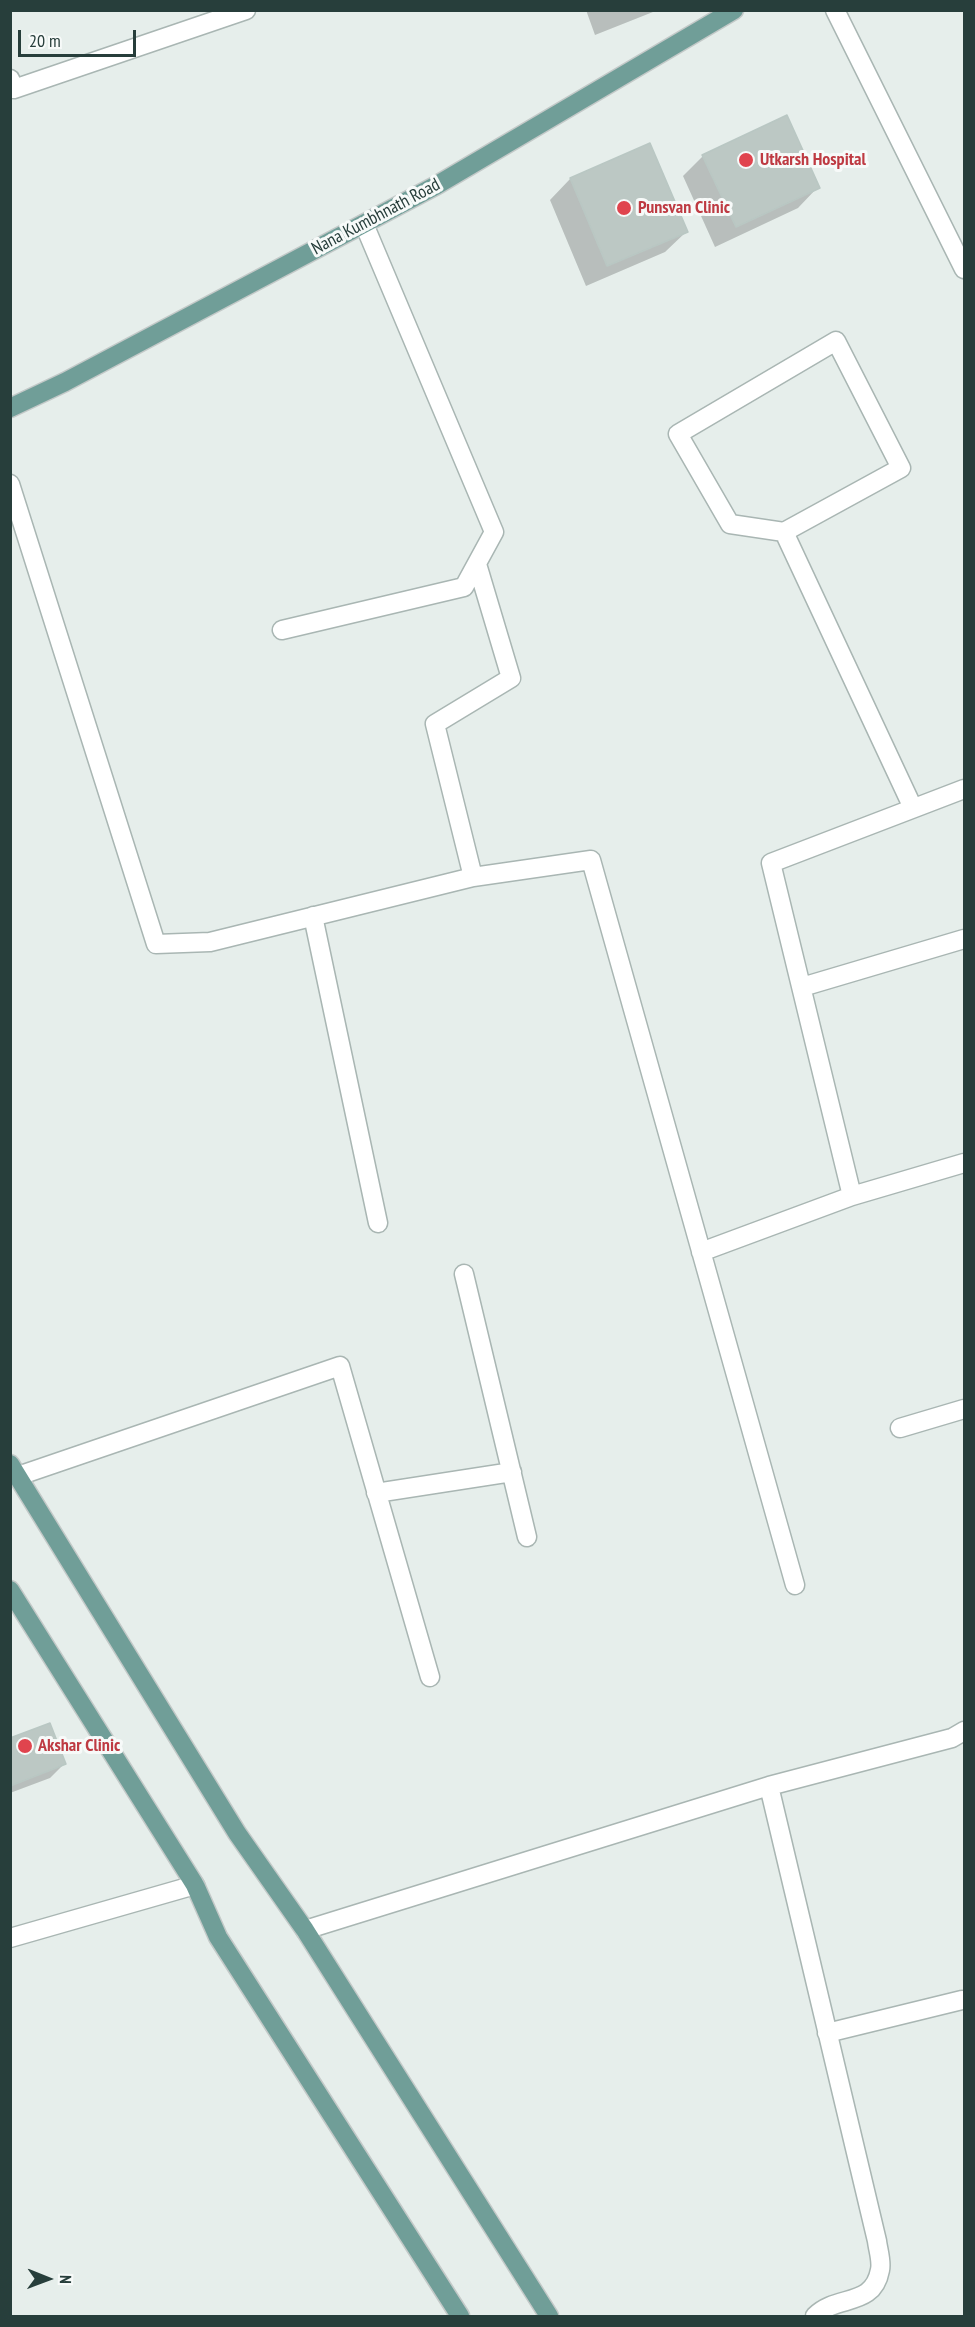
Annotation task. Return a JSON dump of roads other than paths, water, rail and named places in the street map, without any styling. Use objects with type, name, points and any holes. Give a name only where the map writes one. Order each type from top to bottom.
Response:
[{"type":"main road","name":"Nana Kumbhnath Road","points":[[10,408],[65,382],[437,185],[734,10]]},
{"type":"main road","points":[[14,1470],[237,1833],[305,1930],[549,2316]]},
{"type":"main road","points":[[10,1590],[195,1885],[219,1937],[460,2316]]},
{"type":"street","points":[[10,79],[14,89],[246,10]]},
{"type":"street","points":[[835,10],[964,269]]},
{"type":"street","points":[[282,630],[464,587],[494,532],[364,224]]},
{"type":"street","points":[[836,341],[902,468],[784,532],[730,524],[678,434],[836,341]]},
{"type":"street","points":[[10,484],[156,944],[210,942],[473,877],[591,860],[795,1586]]},
{"type":"street","points":[[784,532],[913,808]]},
{"type":"street","points":[[473,877],[435,724],[511,678],[477,564]]},
{"type":"street","points":[[852,1196],[771,863],[964,789]]},
{"type":"street","points":[[313,916],[378,1223]]},
{"type":"street","points":[[802,987],[964,939]]},
{"type":"street","points":[[701,1252],[852,1196],[964,1163]]},
{"type":"street","points":[[464,1274],[527,1538]]},
{"type":"street","points":[[14,1470],[340,1366],[430,1677]]},
{"type":"street","points":[[900,1428],[964,1409]]},
{"type":"street","points":[[376,1493],[512,1472]]},
{"type":"street","points":[[305,1930],[769,1786],[952,1738],[964,1731]]},
{"type":"street","points":[[769,1786],[877,2241],[880,2269],[872,2288],[865,2296],[836,2304],[815,2316]]},
{"type":"street","points":[[10,1938],[195,1885]]},
{"type":"street","points":[[827,2033],[962,2001]]},
{"type":"place","name":"Utkarsh Hospital","points":[[746,160]]},
{"type":"place","name":"Punsvan Clinic","points":[[624,208]]},
{"type":"place","name":"Akshar Clinic","points":[[25,1746]]}]
